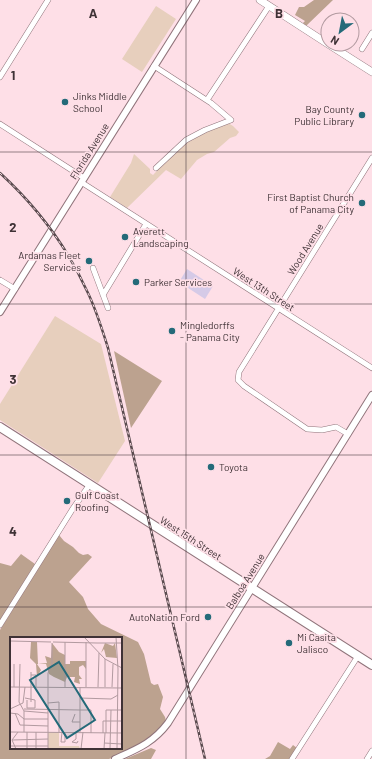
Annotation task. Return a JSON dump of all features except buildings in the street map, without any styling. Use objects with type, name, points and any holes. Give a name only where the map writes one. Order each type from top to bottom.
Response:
[{"type":"highway","name":"West 15th Street","points":[[0,427],[372,665]]},
{"type":"main road","points":[[260,0],[320,39]]},
{"type":"main road","points":[[341,52],[372,72]]},
{"type":"street","points":[[0,77],[48,0]]},
{"type":"street","name":"Florida Avenue","points":[[0,312],[196,0]]},
{"type":"street","points":[[207,100],[269,6]]},
{"type":"street","points":[[362,49],[372,33]]},
{"type":"street","points":[[154,66],[207,100],[231,120],[205,130],[186,140],[156,168]]},
{"type":"street","name":"West 13th Street","points":[[0,124],[146,224],[372,368]]},
{"type":"street","name":"Wood Avenue","points":[[348,434],[336,427],[322,430],[307,428],[244,386],[238,380],[239,372],[372,158]]},
{"type":"street","points":[[103,294],[146,224]]},
{"type":"street","points":[[93,268],[108,308]]},
{"type":"street","points":[[0,280],[15,289]]},
{"type":"street","name":"Balboa Avenue","points":[[115,759],[143,746],[152,740],[162,730],[372,395]]},
{"type":"street","points":[[0,625],[90,484]]},
{"type":"street","points":[[292,759],[358,656]]},
{"type":"street","points":[[367,759],[372,751]]},
{"type":"shaded area","points":[[314,0],[333,0],[306,26],[303,23],[305,21],[295,15],[299,7],[304,7]]},
{"type":"shaded area","points":[[156,6],[176,19],[142,72],[122,59]]},
{"type":"shaded area","points":[[228,123],[239,132],[236,136],[230,138],[214,152],[197,160],[181,179],[166,170],[127,208],[110,197],[131,163],[134,154],[150,169],[150,173],[153,175],[182,145],[212,129]]},
{"type":"shaded area","points":[[187,269],[213,286],[205,299],[179,282]]},
{"type":"shaded area","points":[[55,316],[101,344],[125,441],[98,483],[0,420],[0,404]]},
{"type":"shaded area","points":[[114,351],[162,381],[131,428]]},
{"type":"shaded area","points":[[59,535],[79,553],[83,555],[88,554],[92,557],[69,582],[83,597],[88,609],[101,624],[138,642],[144,654],[151,683],[154,685],[158,684],[163,697],[160,709],[166,721],[153,736],[134,748],[109,759],[0,759],[0,630]]},
{"type":"shaded area","points":[[21,554],[35,564],[0,621],[0,563],[11,566]]},
{"type":"shaded area","points":[[278,742],[290,749],[293,745],[297,748],[290,759],[265,759],[270,756]]},
{"type":"shaded area","points":[[151,748],[156,750],[151,759],[125,759]]},
{"type":"railway","points":[[0,173],[26,199],[50,228],[79,275],[99,319],[108,348],[205,759]]},
{"type":"place","name":"Jinks Middle School","points":[[65,102]]},
{"type":"place","name":"Bay County Public Library","points":[[362,115]]},
{"type":"place","name":"First Baptist Church of Panama City","points":[[362,203]]},
{"type":"place","name":"Averett Landscaping","points":[[125,237]]},
{"type":"place","name":"Ardamas Fleet Services","points":[[89,261]]},
{"type":"place","name":"Parker Services","points":[[136,282]]},
{"type":"place","name":"Mingledorffs - Panama City","points":[[172,331]]},
{"type":"place","name":"Toyota","points":[[211,467]]},
{"type":"place","name":"Gulf Coast Roofing","points":[[67,501]]},
{"type":"place","name":"AutoNation Ford","points":[[208,617]]},
{"type":"place","name":"Mi Casita Jalisco","points":[[289,643]]}]
